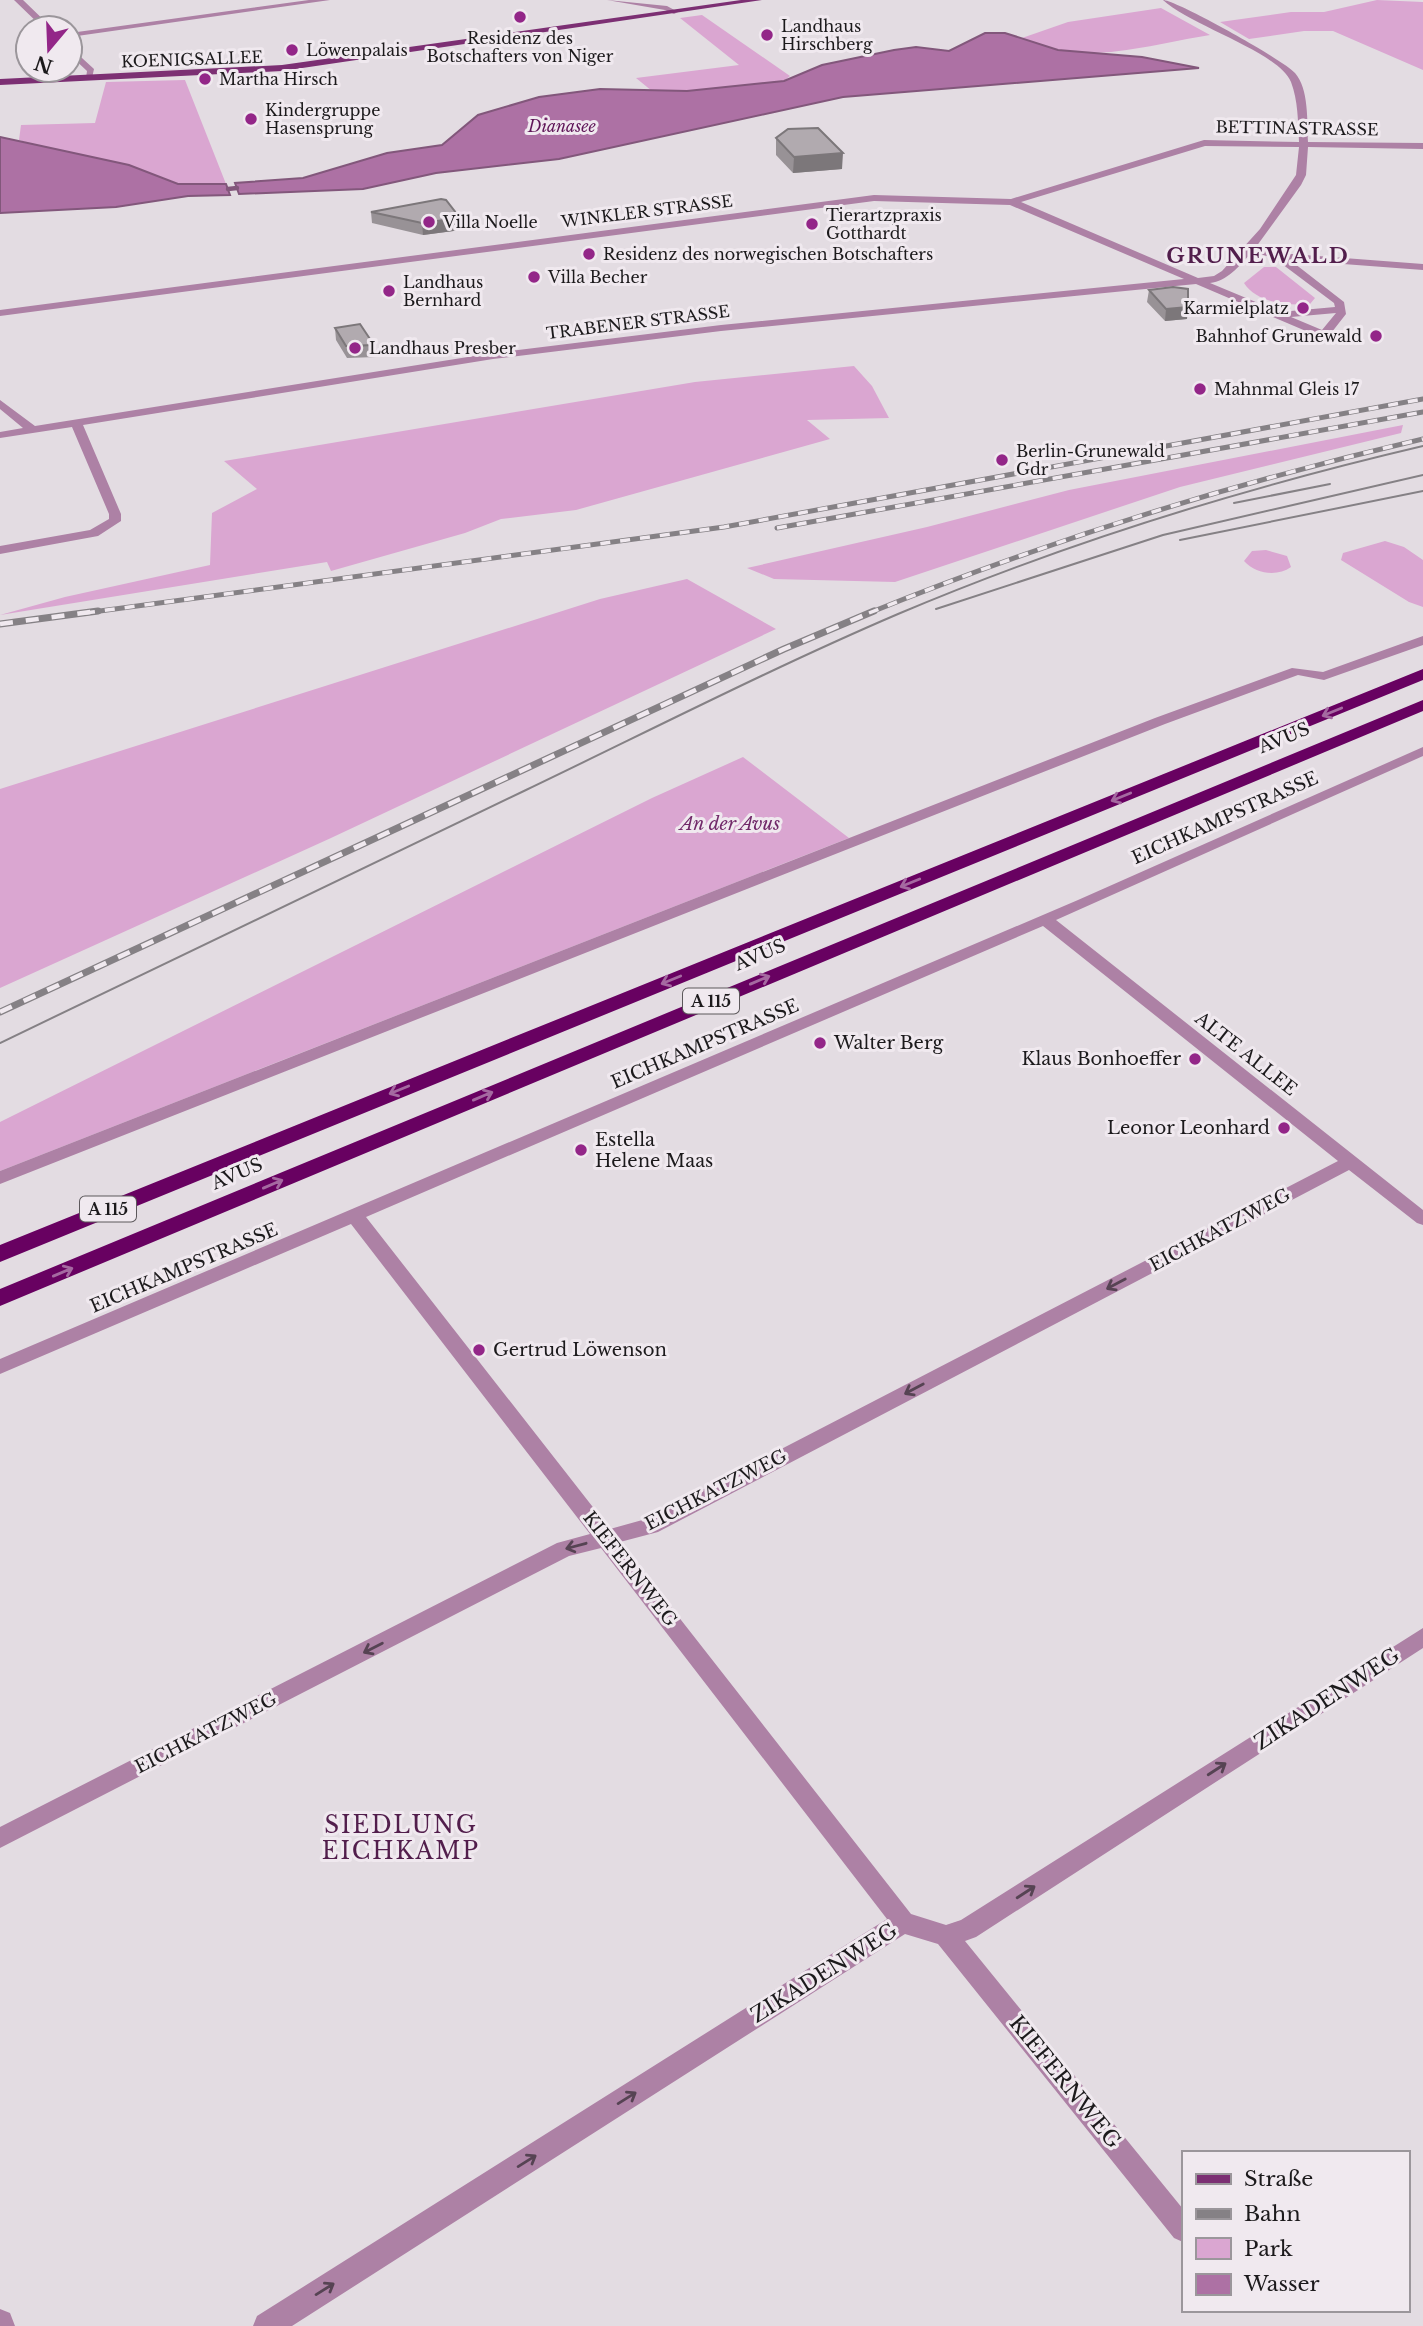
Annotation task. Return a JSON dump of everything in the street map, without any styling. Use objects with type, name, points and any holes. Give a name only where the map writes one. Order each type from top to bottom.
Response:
[{"type":"highway","name":"AVUS","points":[[0,1254],[1423,674]]},
{"type":"highway","name":"AVUS","points":[[0,1298],[1423,705]]},
{"type":"highway","points":[[0,1245],[106,1202],[216,1164]]},
{"type":"main road","name":"KOENIGSALLEE","points":[[0,82],[282,68],[758,0]]},
{"type":"street","points":[[18,0],[33,14]]},
{"type":"street","points":[[84,33],[326,0]]},
{"type":"street","points":[[611,0],[667,8],[674,12]]},
{"type":"street","points":[[650,0],[695,9]]},
{"type":"street","points":[[1167,0],[1277,62],[1291,74],[1299,91],[1303,142],[1300,178],[1251,248],[1226,275],[1201,282]]},
{"type":"street","points":[[84,64],[91,71],[89,76]]},
{"type":"street","name":"BETTINASTRASSE","points":[[1012,202],[1204,143],[1303,142],[1423,146]]},
{"type":"street","name":"WINKLER STRASSE","points":[[0,313],[874,198],[1012,202],[1324,335],[1342,314],[1341,309]]},
{"type":"street","points":[[1251,248],[1278,256],[1423,267]]},
{"type":"street","points":[[1278,256],[1339,302],[1341,309],[1282,315]]},
{"type":"street","name":"TRABENER STRASSE","points":[[0,435],[519,353],[721,328],[1201,282]]},
{"type":"street","points":[[0,403],[33,430]]},
{"type":"street","points":[[0,550],[94,533],[115,521],[116,516],[76,423]]},
{"type":"street","points":[[0,1178],[1160,721],[1297,671],[1324,676],[1423,640]]},
{"type":"street","name":"EICHKAMPSTRASSE","points":[[0,1367],[356,1217],[1044,919],[1423,751]]},
{"type":"street","name":"ALTE ALLEE","points":[[1044,919],[1423,1219]]},
{"type":"street","name":"EICHKATZWEG","points":[[0,1838],[564,1549],[650,1526],[1350,1162]]},
{"type":"street","name":"KIEFERNWEG","points":[[356,1217],[903,1922]]},
{"type":"street","name":"ZIKADENWEG","points":[[267,2326],[903,1922],[946,1936],[968,1929],[1423,1637]]},
{"type":"street","name":"KIEFERNWEG","points":[[946,1936],[1182,2228]]},
{"type":"green space","points":[[1377,0],[1423,2],[1423,70],[1333,31],[1304,31],[1249,39],[1220,22],[1291,12],[1324,12]]},
{"type":"green space","points":[[1161,8],[1210,35],[1115,52],[1091,53],[1044,47],[1022,38],[1068,22]]},
{"type":"green space","points":[[702,15],[790,76],[784,81],[687,91],[652,91],[636,78],[739,65],[680,18]]},
{"type":"green space","points":[[185,80],[226,184],[178,184],[129,165],[61,153],[19,140],[21,125],[95,123],[106,82]]},
{"type":"green space","points":[[1264,267],[1276,267],[1315,298],[1310,304],[1292,304],[1274,302],[1257,295],[1244,283]]},
{"type":"green space","points":[[854,366],[872,386],[889,418],[807,420],[830,439],[576,510],[501,519],[465,533],[331,571],[327,562],[0,615],[65,597],[210,565],[212,513],[257,489],[224,461],[695,382]]},
{"type":"green space","points":[[1403,425],[1401,433],[1180,487],[895,582],[774,579],[747,568],[927,527],[1069,490]]},
{"type":"green space","points":[[1385,541],[1404,547],[1423,560],[1423,607],[1409,602],[1341,560],[1343,553]]},
{"type":"green space","points":[[1266,550],[1287,556],[1291,567],[1267,573],[1254,569],[1244,561],[1252,551]]},
{"type":"green space","points":[[687,579],[776,629],[331,838],[0,988],[0,789],[600,599]]},
{"type":"green space","name":"An der Avus","points":[[743,757],[849,838],[0,1171],[0,1122],[652,798]]},
{"type":"water","name":"Dianasee","points":[[985,33],[1005,33],[1058,50],[1142,57],[1199,68],[843,97],[559,159],[436,173],[363,189],[239,194],[235,183],[303,178],[387,153],[442,145],[478,115],[539,97],[600,89],[687,91],[784,81],[822,65],[894,50],[916,47],[949,51]]},
{"type":"water","points":[[0,137],[129,165],[178,184],[226,184],[230,195],[188,196],[116,207],[0,213]]},
{"type":"building","points":[[818,128],[843,153],[794,157],[776,138],[788,129]]},
{"type":"building","points":[[446,200],[460,218],[422,223],[371,212]]},
{"type":"building","points":[[1173,287],[1188,289],[1188,307],[1166,309],[1149,290]]},
{"type":"building","points":[[360,324],[374,345],[346,346],[335,328]]},
{"type":"waterway","points":[[228,189],[237,188]]},
{"type":"tram line","points":[[0,1043],[757,678],[898,614],[1027,563],[1157,519],[1289,480],[1423,446]]},
{"type":"tram line","points":[[936,609],[1163,535],[1423,475]]},
{"type":"tram line","points":[[1234,503],[1330,484]]},
{"type":"tram line","points":[[1180,540],[1423,491]]},
{"type":"railway","points":[[85,613],[724,527],[1423,399]]},
{"type":"railway","points":[[777,528],[1423,412]]},
{"type":"railway","points":[[873,611],[1005,561],[1143,515],[1282,474],[1423,439]]},
{"type":"railway","points":[[0,624],[98,611]]},
{"type":"railway","points":[[0,1012],[784,649],[873,611]]},
{"type":"railway","points":[[869,613],[873,611]]},
{"type":"place","name":"Residenz des Botschafters von Niger","points":[[520,17]]},
{"type":"place","name":"Landhaus Hirschberg","points":[[767,35]]},
{"type":"place","name":"Löwenpalais","points":[[292,50]]},
{"type":"place","name":"Martha Hirsch","points":[[205,79]]},
{"type":"place","name":"Kindergruppe Hasensprung","points":[[251,119]]},
{"type":"place","name":"Villa Noelle","points":[[429,222]]},
{"type":"place","name":"Tierartzpraxis Gotthardt","points":[[812,224]]},
{"type":"place","name":"Residenz des norwegischen Botschafters","points":[[589,254]]},
{"type":"place","name":"Villa Becher","points":[[534,277]]},
{"type":"place","name":"Landhaus Bernhard","points":[[389,291]]},
{"type":"place","name":"Karmielplatz","points":[[1303,308]]},
{"type":"place","name":"Bahnhof Grunewald","points":[[1376,336]]},
{"type":"place","name":"Landhaus Presber","points":[[355,348]]},
{"type":"place","name":"Mahnmal Gleis 17","points":[[1200,389]]},
{"type":"place","name":"Berlin-Grunewald Gdr","points":[[1002,460]]},
{"type":"place","name":"Walter Berg","points":[[820,1043]]},
{"type":"place","name":"Klaus Bonhoeffer","points":[[1195,1059]]},
{"type":"place","name":"Leonor Leonhard","points":[[1284,1128]]},
{"type":"place","name":"Estella Helene Maas","points":[[581,1150]]},
{"type":"place","name":"Gertrud Löwenson","points":[[479,1350]]},
{"type":"district","name":"GRUNEWALD","points":[[1258,256]]},
{"type":"district","name":"SIEDLUNG EICHKAMP","points":[[401,1838]]}]
